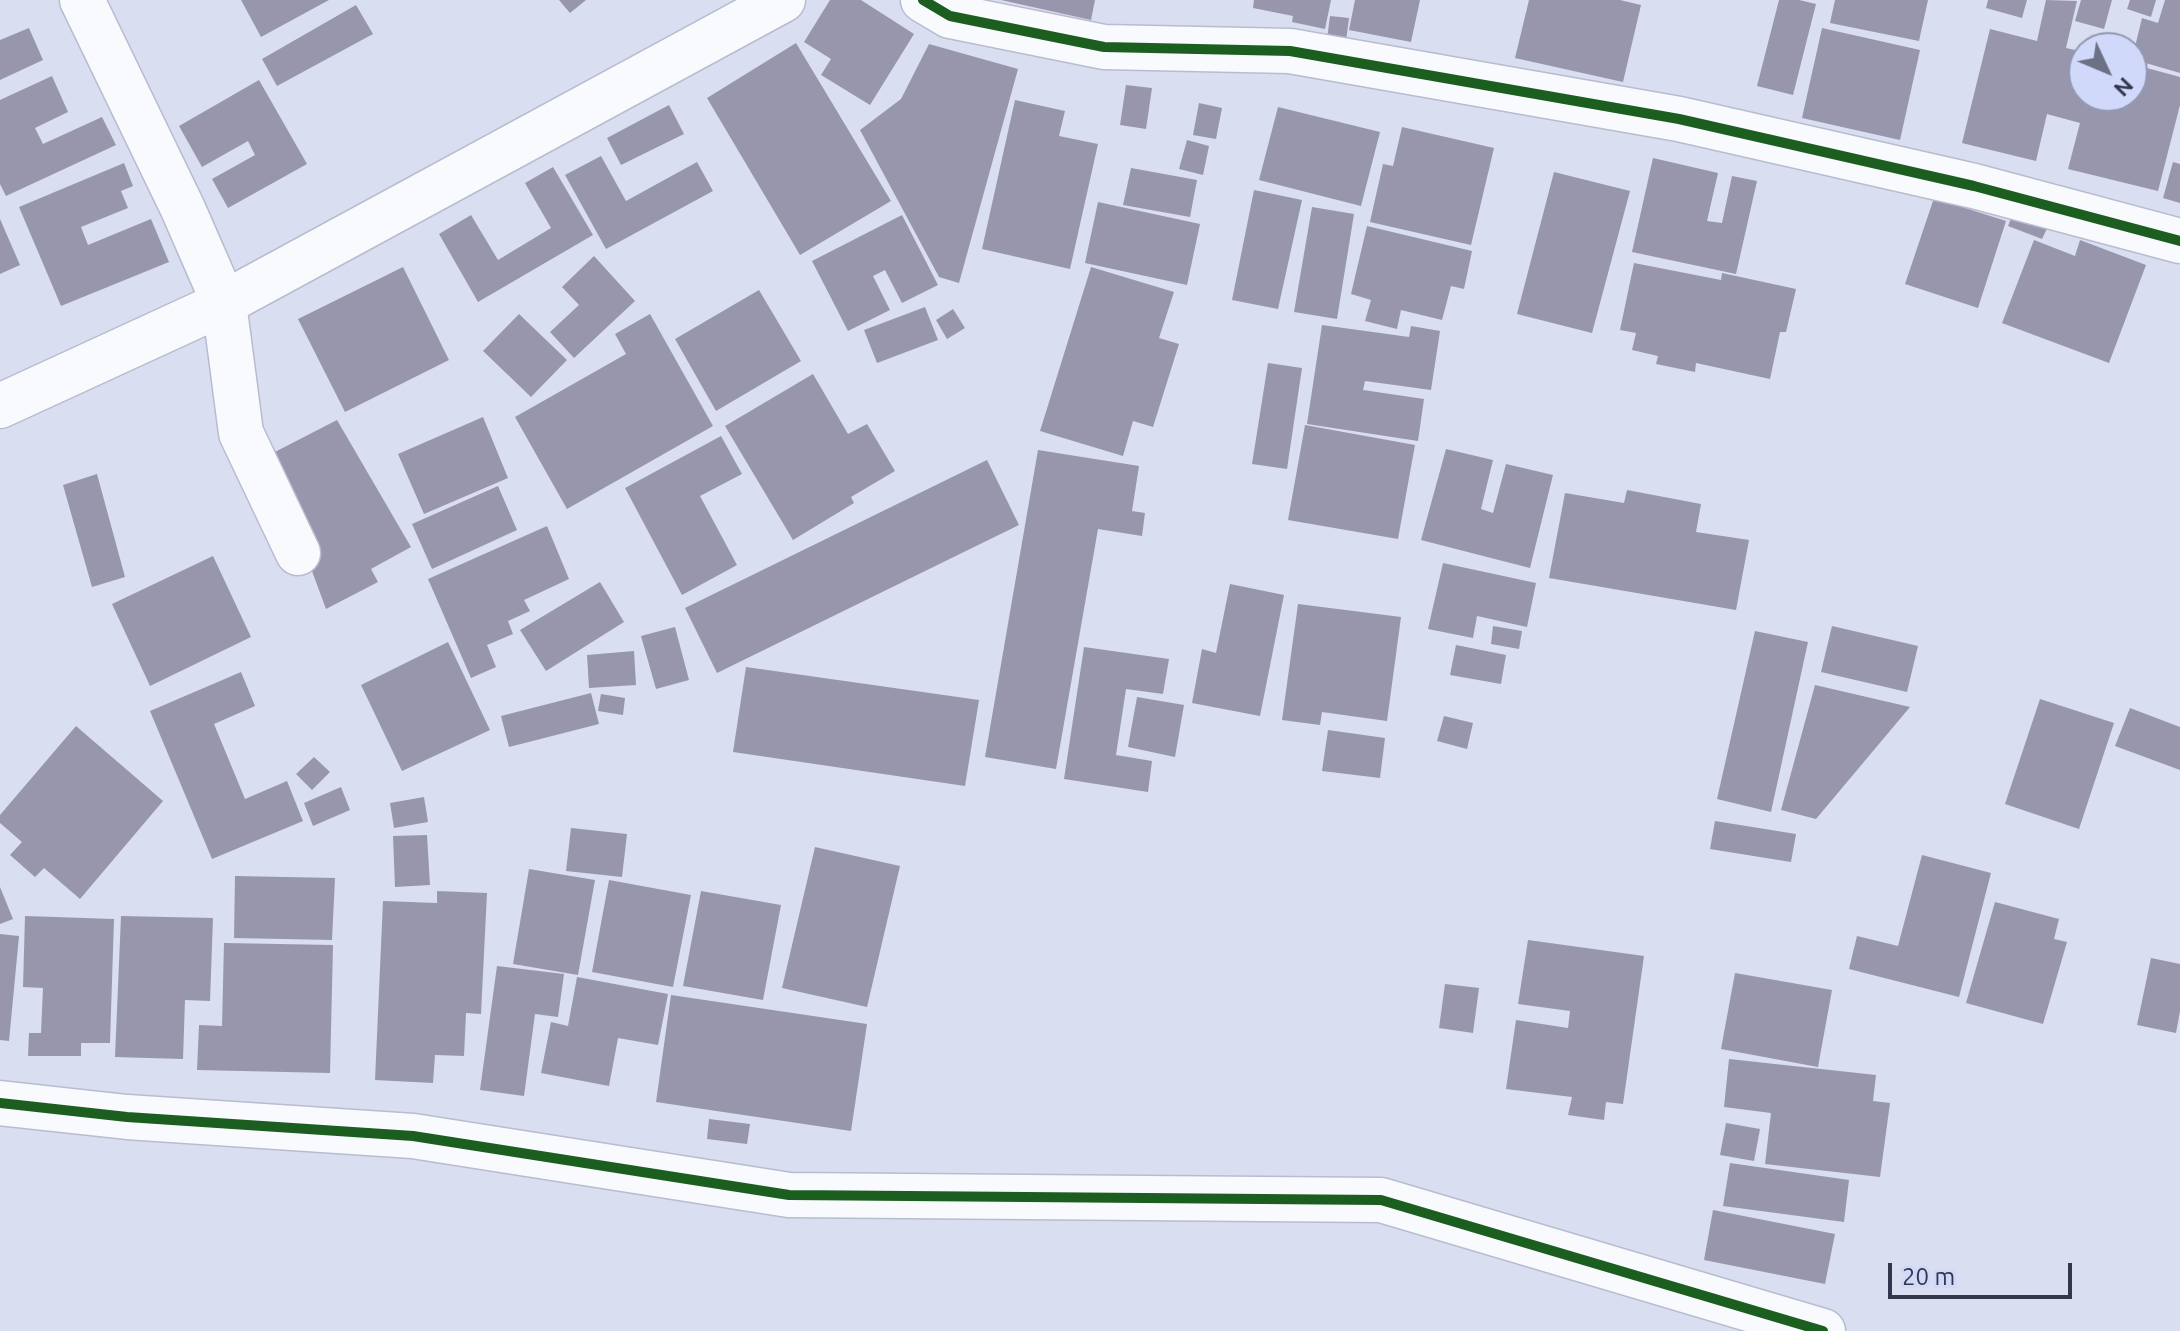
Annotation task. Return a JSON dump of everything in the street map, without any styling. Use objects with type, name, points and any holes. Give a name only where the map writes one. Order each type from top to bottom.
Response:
[{"type":"street","points":[[82,0],[183,209],[224,303],[241,433],[298,553]]},
{"type":"street","points":[[0,406],[224,303],[783,0]]},
{"type":"street","points":[[923,0],[950,16],[1104,47],[1290,51],[1679,119],[1974,186],[2180,241]]},
{"type":"street","points":[[0,1103],[127,1117],[413,1136],[789,1195],[1381,1200],[1823,1331]]},
{"type":"building","points":[[241,0],[329,0],[261,37]]},
{"type":"building","points":[[559,0],[586,0],[570,13]]},
{"type":"building","points":[[830,0],[861,0],[914,34],[870,105],[821,75],[831,59],[804,42]]},
{"type":"building","points":[[1001,0],[1095,0],[1091,20]]},
{"type":"building","points":[[1254,0],[1331,0],[1325,29],[1292,22],[1293,16],[1253,8]]},
{"type":"building","points":[[1355,0],[1420,0],[1411,42],[1349,30]]},
{"type":"building","points":[[1529,0],[1620,0],[1641,5],[1623,82],[1515,58]]},
{"type":"building","points":[[1779,0],[1816,4],[1793,95],[1757,86]]},
{"type":"building","points":[[1835,0],[1928,0],[1919,41],[1830,23]]},
{"type":"building","points":[[1988,0],[2027,0],[2022,18],[1986,8]]},
{"type":"building","points":[[2046,0],[2077,1],[2066,48],[2068,112],[2148,112],[2148,68],[2180,77],[2180,105],[2158,191],[2068,169],[2080,123],[2047,114],[2036,161],[1962,143],[1990,29],[2037,41]]},
{"type":"building","points":[[2081,0],[2112,0],[2104,29],[2075,21]]},
{"type":"building","points":[[2130,0],[2156,0],[2151,17],[2127,9]]},
{"type":"building","points":[[2165,0],[2180,0],[2180,73],[2148,64],[2148,32],[2139,32],[2142,18],[2158,23]]},
{"type":"building","points":[[356,5],[373,34],[277,86],[262,59]]},
{"type":"building","points":[[1330,16],[1349,18],[1345,49],[1326,47]]},
{"type":"building","points":[[29,28],[43,60],[0,80],[0,40]]},
{"type":"building","points":[[1822,28],[1920,50],[1900,140],[1802,118]]},
{"type":"building","points":[[796,43],[891,201],[800,255],[707,98]]},
{"type":"building","points":[[929,44],[1018,69],[959,283],[939,277],[860,130],[901,99]]},
{"type":"building","points":[[52,76],[68,112],[35,128],[43,144],[102,117],[116,145],[6,196],[0,184],[0,100]]},
{"type":"building","points":[[259,80],[307,164],[228,208],[212,179],[255,155],[248,141],[202,167],[179,126]]},
{"type":"building","points":[[1126,85],[1152,88],[1146,129],[1120,125]]},
{"type":"building","points":[[1015,100],[1065,111],[1059,136],[1098,144],[1070,269],[982,249]]},
{"type":"building","points":[[1199,103],[1222,108],[1216,139],[1193,135]]},
{"type":"building","points":[[669,105],[684,134],[621,165],[607,138]]},
{"type":"building","points":[[1278,107],[1380,132],[1361,206],[1259,180]]},
{"type":"building","points":[[1402,127],[1494,148],[1471,245],[1370,222],[1383,164],[1393,166]]},
{"type":"building","points":[[1187,140],[1209,146],[1203,175],[1179,169]]},
{"type":"building","points":[[601,156],[626,201],[697,162],[713,191],[606,249],[565,175]]},
{"type":"building","points":[[1653,158],[1718,173],[1707,221],[1722,223],[1732,176],[1757,181],[1736,274],[1632,252]]},
{"type":"building","points":[[2173,162],[2180,164],[2180,203],[2163,198]]},
{"type":"building","points":[[124,163],[133,186],[121,191],[128,208],[81,227],[88,245],[151,219],[169,262],[61,306],[19,207]]},
{"type":"building","points":[[553,167],[593,235],[478,302],[439,234],[471,215],[498,260],[551,228],[525,183]]},
{"type":"building","points":[[1131,168],[1197,180],[1190,217],[1123,205]]},
{"type":"building","points":[[1554,172],[1630,191],[1592,333],[1517,314]]},
{"type":"building","points":[[1254,190],[1302,200],[1278,309],[1232,300]]},
{"type":"building","points":[[1934,198],[2006,221],[1978,308],[1905,284]]},
{"type":"building","points":[[1098,202],[1200,224],[1187,285],[1085,263]]},
{"type":"building","points":[[2016,206],[2051,220],[2042,239],[2008,226]]},
{"type":"building","points":[[1312,207],[1354,214],[1337,319],[1294,312]]},
{"type":"building","points":[[902,215],[938,285],[902,303],[885,270],[873,276],[890,310],[848,331],[812,261]]},
{"type":"building","points":[[0,219],[20,265],[0,274]]},
{"type":"building","points":[[1367,226],[1472,251],[1464,289],[1451,286],[1442,320],[1401,310],[1397,329],[1365,321],[1371,300],[1351,294]]},
{"type":"building","points":[[2034,240],[2075,256],[2080,240],[2146,265],[2109,363],[2002,323]]},
{"type":"building","points":[[594,256],[635,301],[574,358],[550,332],[579,305],[562,287]]},
{"type":"building","points":[[1634,263],[1721,280],[1722,273],[1796,289],[1786,332],[1780,332],[1770,379],[1696,363],[1695,372],[1656,364],[1658,356],[1632,350],[1636,333],[1620,330]]},
{"type":"building","points":[[403,267],[449,360],[345,412],[298,319]]},
{"type":"building","points":[[1091,267],[1174,292],[1159,338],[1179,344],[1153,427],[1133,421],[1123,456],[1040,431]]},
{"type":"building","points":[[759,290],[801,361],[716,411],[675,339]]},
{"type":"building","points":[[925,307],[938,340],[877,363],[864,330]]},
{"type":"building","points":[[953,309],[965,328],[947,339],[936,320]]},
{"type":"building","points":[[519,314],[567,360],[531,397],[483,351]]},
{"type":"building","points":[[650,314],[713,426],[567,509],[515,417],[626,354],[615,334]]},
{"type":"building","points":[[1322,325],[1409,337],[1411,326],[1440,331],[1431,390],[1365,381],[1363,390],[1424,399],[1418,441],[1307,424]]},
{"type":"building","points":[[1268,363],[1302,368],[1287,469],[1252,464]]},
{"type":"building","points":[[813,374],[848,434],[867,424],[895,471],[851,497],[854,503],[793,540],[725,426]]},
{"type":"building","points":[[483,417],[508,478],[424,514],[398,454]]},
{"type":"building","points":[[337,420],[411,547],[371,569],[378,582],[326,609],[269,455]]},
{"type":"building","points":[[1305,425],[1415,445],[1398,539],[1288,520]]},
{"type":"building","points":[[721,436],[742,474],[700,496],[737,565],[682,595],[625,488]]},
{"type":"building","points":[[1446,449],[1493,460],[1481,509],[1493,513],[1506,464],[1553,475],[1530,568],[1421,540]]},
{"type":"building","points":[[1038,450],[1139,466],[1132,511],[1145,513],[1142,536],[1098,529],[1056,769],[985,757]]},
{"type":"building","points":[[987,460],[1019,525],[717,673],[685,608]]},
{"type":"building","points":[[97,474],[125,577],[92,587],[63,485]]},
{"type":"building","points":[[498,486],[517,530],[432,569],[412,524]]},
{"type":"building","points":[[1627,490],[1701,504],[1696,532],[1749,540],[1736,610],[1549,578],[1565,493],[1624,503]]},
{"type":"building","points":[[547,526],[569,579],[524,600],[530,611],[508,621],[513,634],[487,645],[496,667],[471,678],[428,579]]},
{"type":"building","points":[[213,556],[251,637],[150,686],[112,604]]},
{"type":"building","points":[[1443,563],[1536,583],[1527,627],[1477,616],[1473,638],[1428,629]]},
{"type":"building","points":[[600,582],[624,622],[546,671],[520,630]]},
{"type":"building","points":[[1230,584],[1284,595],[1260,716],[1192,703],[1202,649],[1216,653]]},
{"type":"building","points":[[1298,604],[1401,617],[1387,721],[1322,712],[1320,725],[1282,720]]},
{"type":"building","points":[[1493,626],[1522,631],[1519,649],[1491,644]]},
{"type":"building","points":[[1832,626],[1918,646],[1907,692],[1821,672]]},
{"type":"building","points":[[675,627],[689,680],[656,689],[641,636]]},
{"type":"building","points":[[1755,631],[1808,642],[1771,812],[1717,799]]},
{"type":"building","points":[[448,642],[490,730],[402,771],[361,685]]},
{"type":"building","points":[[1456,645],[1506,655],[1501,684],[1450,675]]},
{"type":"building","points":[[1084,647],[1169,659],[1163,694],[1126,689],[1116,755],[1152,761],[1148,792],[1064,779]]},
{"type":"building","points":[[634,651],[636,685],[589,688],[587,655]]},
{"type":"building","points":[[746,667],[979,700],[965,786],[733,752]]},
{"type":"building","points":[[241,672],[255,706],[214,724],[245,799],[287,781],[303,821],[212,859],[150,711]]},
{"type":"building","points":[[1815,685],[1910,707],[1816,819],[1781,810]]},
{"type":"building","points":[[591,693],[599,724],[509,747],[501,716]]},
{"type":"building","points":[[601,694],[625,698],[623,715],[598,711]]},
{"type":"building","points":[[1137,697],[1184,705],[1175,757],[1128,747]]},
{"type":"building","points":[[2040,699],[2114,723],[2079,829],[2005,804]]},
{"type":"building","points":[[2130,708],[2180,727],[2180,770],[2115,746]]},
{"type":"building","points":[[1444,716],[1473,723],[1467,749],[1437,741]]},
{"type":"building","points":[[76,726],[163,801],[80,899],[44,868],[35,877],[10,855],[22,842],[0,823],[0,815]]},
{"type":"building","points":[[1328,730],[1385,738],[1380,778],[1322,771]]},
{"type":"building","points":[[314,757],[330,772],[312,790],[296,774]]},
{"type":"building","points":[[341,787],[350,810],[313,826],[304,803]]},
{"type":"building","points":[[424,797],[428,822],[394,828],[390,803]]},
{"type":"building","points":[[1715,821],[1796,834],[1791,862],[1710,849]]},
{"type":"building","points":[[571,828],[627,834],[622,877],[566,871]]},
{"type":"building","points":[[427,835],[430,885],[395,887],[393,836]]},
{"type":"building","points":[[815,847],[900,866],[867,1007],[782,988]]},
{"type":"building","points":[[1922,855],[1991,873],[1959,997],[1849,969],[1857,936],[1898,946]]},
{"type":"building","points":[[529,869],[595,880],[578,975],[513,964]]},
{"type":"building","points":[[235,876],[335,878],[332,940],[234,938]]},
{"type":"building","points":[[609,880],[691,895],[673,987],[592,972]]},
{"type":"building","points":[[0,887],[13,919],[0,924]]},
{"type":"building","points":[[437,891],[487,893],[481,1014],[466,1013],[464,1056],[435,1055],[433,1083],[375,1080],[383,901],[437,903]]},
{"type":"building","points":[[701,891],[781,905],[763,1000],[683,986]]},
{"type":"building","points":[[1995,902],[2059,919],[2054,939],[2067,942],[2043,1024],[1966,1003]]},
{"type":"building","points":[[25,916],[114,919],[110,1043],[81,1043],[81,1056],[28,1056],[29,1033],[41,1033],[43,988],[23,987]]},
{"type":"building","points":[[121,916],[213,918],[210,1001],[185,1000],[183,1059],[115,1057]]},
{"type":"building","points":[[0,934],[19,936],[9,1041],[0,1040]]},
{"type":"building","points":[[1528,940],[1644,956],[1623,1104],[1606,1102],[1604,1120],[1568,1115],[1572,1097],[1506,1089],[1516,1020],[1568,1028],[1570,1011],[1518,1004]]},
{"type":"building","points":[[224,943],[333,945],[330,1073],[197,1070],[199,1025],[222,1026]]},
{"type":"building","points":[[2151,958],[2180,964],[2180,1011],[2176,1033],[2137,1025]]},
{"type":"building","points":[[497,966],[564,974],[558,1017],[535,1014],[524,1096],[480,1090]]},
{"type":"building","points":[[1735,973],[1832,990],[1818,1067],[1721,1049]]},
{"type":"building","points":[[577,977],[668,994],[658,1045],[618,1038],[609,1086],[541,1073],[551,1022],[568,1026]]},
{"type":"building","points":[[1445,984],[1479,988],[1473,1033],[1439,1028]]},
{"type":"building","points":[[671,995],[867,1024],[851,1131],[656,1102]]},
{"type":"building","points":[[1729,1059],[1876,1075],[1873,1101],[1890,1103],[1880,1177],[1765,1164],[1771,1113],[1724,1107]]},
{"type":"building","points":[[709,1119],[750,1124],[747,1144],[707,1139]]},
{"type":"building","points":[[1726,1123],[1760,1129],[1754,1161],[1720,1155]]},
{"type":"building","points":[[1730,1163],[1849,1180],[1844,1222],[1723,1206]]},
{"type":"building","points":[[1713,1210],[1835,1234],[1825,1284],[1704,1260]]},
{"type":"cycle path","points":[[923,0],[950,16],[1104,47],[1290,51],[1679,119],[1974,186],[2180,241]]},
{"type":"cycle path","points":[[0,1103],[127,1117],[413,1136],[789,1195],[1381,1200],[1823,1331]]}]
